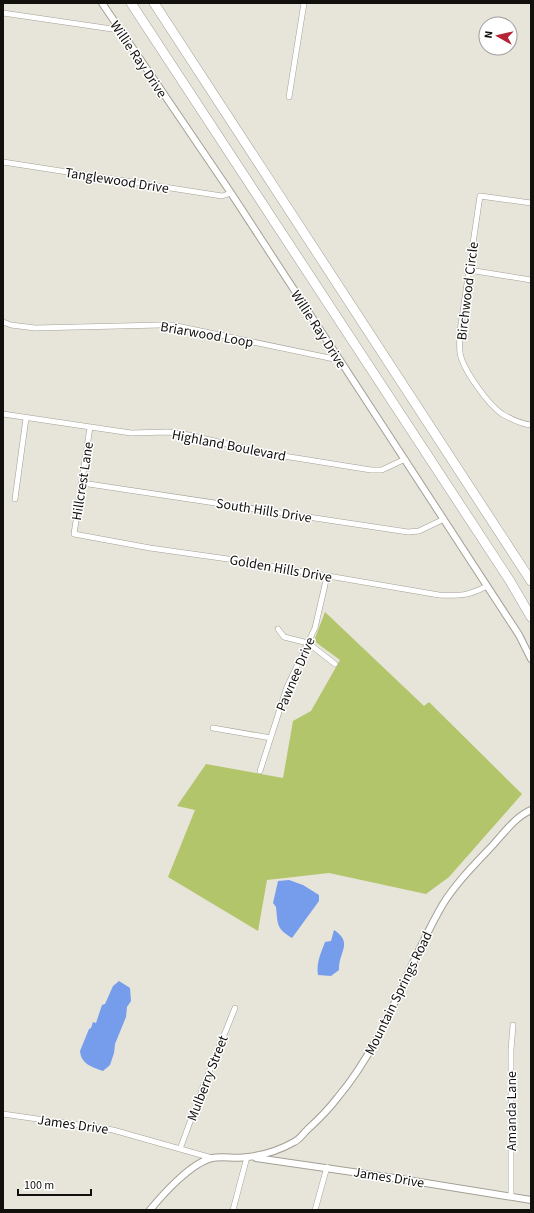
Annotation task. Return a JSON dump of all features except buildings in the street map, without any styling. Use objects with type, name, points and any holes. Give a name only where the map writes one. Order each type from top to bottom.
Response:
[{"type":"highway","points":[[131,3],[510,582],[531,617]]},
{"type":"highway","points":[[154,3],[531,581]]},
{"type":"street","name":"Willie Ray Drive","points":[[102,3],[231,193],[339,360],[405,458],[519,635],[531,658]]},
{"type":"street","points":[[289,97],[304,3]]},
{"type":"street","points":[[3,13],[119,30]]},
{"type":"street","name":"Tanglewood Drive","points":[[3,162],[222,196],[231,193]]},
{"type":"street","name":"Birchwood Circle","points":[[531,204],[480,196],[460,331],[460,354],[467,372],[485,396],[501,413],[522,424],[531,425]]},
{"type":"street","points":[[469,270],[531,280]]},
{"type":"street","name":"Briarwood Loop","points":[[3,322],[11,325],[36,328],[161,324],[172,325],[339,360]]},
{"type":"street","name":"Highland Boulevard","points":[[3,414],[131,433],[168,432],[189,435],[265,453],[371,470],[382,470],[405,458]]},
{"type":"street","points":[[15,498],[26,418]]},
{"type":"street","name":"Hillcrest Lane","points":[[74,534],[90,427]]},
{"type":"street","name":"South Hills Drive","points":[[82,483],[408,532],[419,531],[444,519]]},
{"type":"street","name":"Golden Hills Drive","points":[[74,534],[150,548],[235,560],[422,592],[459,596],[473,593],[487,586]]},
{"type":"street","name":"Pawnee Drive","points":[[260,771],[287,687],[315,628],[327,576]]},
{"type":"street","points":[[278,629],[284,637],[308,643],[335,664]]},
{"type":"street","points":[[213,728],[271,738]]},
{"type":"street","name":"Mountain Springs Road","points":[[150,1210],[179,1180],[196,1166],[212,1158],[247,1157],[272,1152],[295,1142],[338,1097],[364,1062],[388,1019],[424,941],[444,903],[464,876],[521,814],[531,810]]},
{"type":"street","name":"Mulberry Street","points":[[180,1148],[235,1008]]},
{"type":"street","name":"Amanda Lane","points":[[511,1197],[511,1050],[513,1025]]},
{"type":"street","name":"James Drive","points":[[3,1114],[113,1130],[212,1158]]},
{"type":"street","points":[[233,1210],[247,1157]]},
{"type":"street","name":"James Drive","points":[[247,1157],[266,1158],[327,1167],[531,1200]]},
{"type":"street","points":[[315,1210],[327,1167]]},
{"type":"green space","points":[[325,612],[424,706],[429,702],[522,794],[449,877],[426,894],[329,873],[267,880],[258,931],[168,877],[195,810],[177,806],[206,764],[283,778],[293,721],[311,711],[340,660],[314,641]]},
{"type":"water","points":[[289,880],[303,885],[319,895],[319,901],[292,938],[280,929],[276,907],[273,903],[278,881]]},
{"type":"water","points":[[334,930],[343,939],[344,944],[339,970],[331,976],[318,975],[318,962],[320,954],[325,942],[331,941]]},
{"type":"water","points":[[119,981],[130,988],[131,1001],[127,1007],[126,1017],[115,1044],[110,1065],[103,1071],[85,1062],[82,1059],[80,1051],[93,1022],[96,1023],[102,1005],[105,1004],[113,986]]}]
